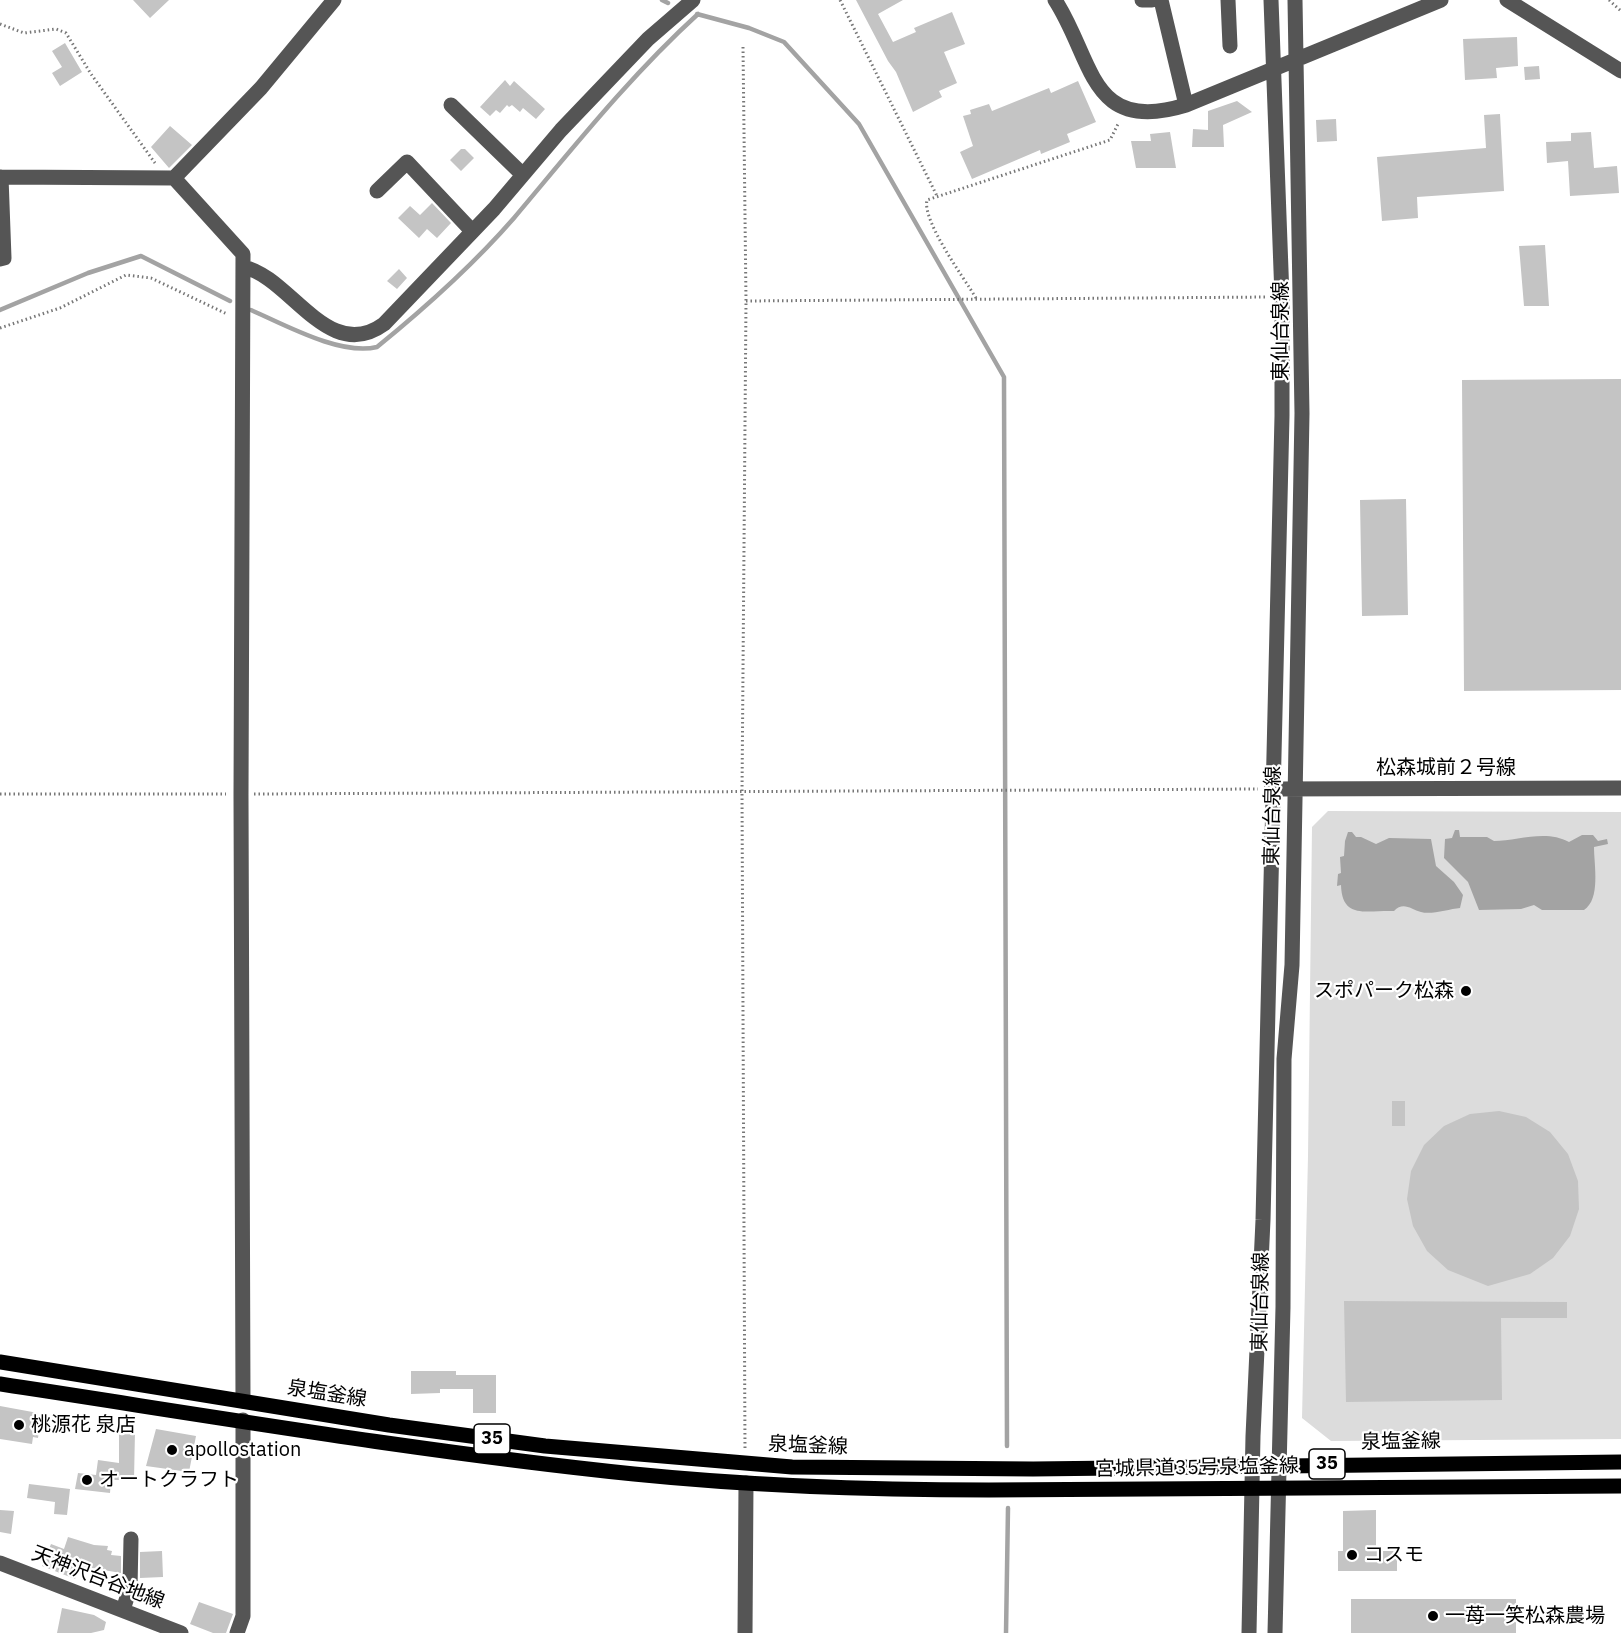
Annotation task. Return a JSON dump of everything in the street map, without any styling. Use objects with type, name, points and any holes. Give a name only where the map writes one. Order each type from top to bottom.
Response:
[{"type":"main road","name":"泉塩釜線","points":[[0,1362],[389,1425],[545,1446],[745,1464],[878,1469],[1621,1462]]},
{"type":"main road","name":"泉塩釜線","points":[[0,1384],[431,1450],[635,1474],[746,1483],[895,1490],[989,1490]]},
{"type":"main road","name":"宮城県道35号泉塩釜線","points":[[989,1490],[1621,1486]]},
{"type":"street","points":[[0,259],[4,258],[1,177],[170,178],[261,88],[334,0]]},
{"type":"street","points":[[243,267],[256,269],[312,318],[343,332],[359,335],[372,332],[384,324],[472,231],[561,130],[648,39],[693,0]]},
{"type":"street","points":[[1055,0],[1095,85],[1109,100],[1149,114],[1186,105],[1436,1]]},
{"type":"street","points":[[1142,0],[1152,0]]},
{"type":"street","points":[[1161,0],[1186,105]]},
{"type":"street","points":[[1228,0],[1230,46]]},
{"type":"street","points":[[1249,1633],[1252,1465],[1263,1220],[1271,789],[1282,416],[1282,297],[1271,0]]},
{"type":"street","name":"東仙台泉線","points":[[1275,1633],[1284,1059],[1292,965],[1302,413],[1295,0]]},
{"type":"street","points":[[1508,0],[1621,71]]},
{"type":"street","points":[[451,105],[522,174]]},
{"type":"street","points":[[376,191],[407,162],[472,231]]},
{"type":"street","points":[[170,178],[243,254],[241,318],[243,1401]]},
{"type":"street","name":"松森城前２号線","points":[[1271,789],[1621,788]]},
{"type":"street","points":[[237,1633],[243,1616],[243,1420]]},
{"type":"street","points":[[745,1633],[746,1483]]},
{"type":"street","points":[[123,1610],[130,1588],[131,1539]]},
{"type":"street","name":"天神沢台谷地線","points":[[0,1563],[181,1633]]},
{"type":"path","points":[[840,0],[937,196]]},
{"type":"path","points":[[1609,0],[1621,11]]},
{"type":"path","points":[[0,24],[24,33],[56,29],[66,33],[91,74],[170,178]]},
{"type":"path","points":[[743,47],[746,301],[742,793],[745,1464]]},
{"type":"path","points":[[976,298],[934,228],[926,207],[927,200],[1110,140],[1116,133],[1124,106]]},
{"type":"path","points":[[0,328],[60,308],[126,275],[152,278],[214,308],[241,318]]},
{"type":"path","points":[[746,301],[1282,297]]},
{"type":"path","points":[[0,794],[1013,792],[1271,789]]},
{"type":"shaded area","name":"スポパーク松森","points":[[1328,811],[1621,812],[1621,1439],[1331,1441],[1302,1418],[1312,827]]},
{"type":"shaded area","points":[[1455,830],[1459,830],[1460,837],[1487,837],[1494,841],[1551,836],[1569,842],[1582,835],[1593,835],[1598,841],[1607,839],[1608,844],[1594,847],[1595,890],[1593,898],[1584,910],[1542,910],[1534,905],[1521,909],[1479,910],[1468,882],[1444,858],[1445,839],[1452,838]]},
{"type":"shaded area","points":[[1348,832],[1376,844],[1389,838],[1431,839],[1436,866],[1454,882],[1463,895],[1460,908],[1430,913],[1404,906],[1394,911],[1366,912],[1351,908],[1342,896],[1341,885],[1337,886],[1338,874],[1341,873],[1340,857],[1344,856]]},
{"type":"building","points":[[133,0],[169,0],[150,18]]},
{"type":"building","points":[[856,0],[903,0],[878,14],[893,42],[916,32],[914,28],[952,12],[965,44],[944,52],[957,83],[939,91],[942,97],[913,112],[896,72]]},
{"type":"building","points":[[1517,37],[1518,66],[1496,68],[1497,78],[1465,80],[1463,39]]},
{"type":"building","points":[[65,43],[82,72],[60,86],[52,73],[62,67],[52,51]]},
{"type":"building","points":[[1539,66],[1540,79],[1525,80],[1524,67]]},
{"type":"building","points":[[505,80],[510,86],[514,81],[545,109],[536,119],[523,108],[520,112],[512,105],[509,107],[507,105],[500,113],[496,110],[490,116],[480,107]]},
{"type":"building","points":[[1078,81],[1096,122],[1067,134],[1070,142],[1041,154],[1040,150],[972,179],[960,152],[973,146],[963,116],[971,114],[970,110],[989,104],[992,111],[1049,88],[1051,93]]},
{"type":"building","points":[[1237,101],[1252,112],[1223,125],[1224,147],[1192,147],[1193,129],[1208,130],[1208,111]]},
{"type":"building","points":[[1500,114],[1504,191],[1417,197],[1418,218],[1382,221],[1377,157],[1486,148],[1484,115]]},
{"type":"building","points":[[1336,119],[1337,141],[1317,142],[1316,120]]},
{"type":"building","points":[[170,126],[192,145],[169,168],[151,147]]},
{"type":"building","points":[[1170,132],[1176,168],[1136,168],[1131,141],[1151,141],[1150,134]]},
{"type":"building","points":[[1591,132],[1594,168],[1617,166],[1619,193],[1570,196],[1568,161],[1547,163],[1546,142],[1571,141],[1571,133]]},
{"type":"building","points":[[461,149],[465,149],[474,158],[461,171],[450,160]]},
{"type":"building","points":[[432,203],[451,223],[437,238],[427,229],[419,238],[398,218],[410,206],[420,215]]},
{"type":"building","points":[[1545,245],[1549,306],[1524,306],[1519,246]]},
{"type":"building","points":[[399,269],[407,278],[397,289],[387,281]]},
{"type":"building","points":[[1621,379],[1621,690],[1464,691],[1462,380]]},
{"type":"building","points":[[1406,499],[1408,615],[1362,616],[1360,500]]},
{"type":"building","points":[[1392,1101],[1405,1101],[1405,1126],[1392,1126]]},
{"type":"building","points":[[1499,1111],[1526,1117],[1550,1132],[1568,1154],[1578,1181],[1579,1209],[1570,1236],[1553,1258],[1530,1274],[1488,1286],[1448,1270],[1427,1251],[1413,1226],[1407,1199],[1411,1171],[1424,1145],[1444,1126],[1470,1114]]},
{"type":"building","points":[[1344,1301],[1567,1302],[1567,1318],[1501,1318],[1502,1400],[1346,1402]]},
{"type":"building","points":[[411,1371],[456,1371],[456,1375],[496,1375],[496,1413],[473,1413],[473,1389],[440,1389],[440,1393],[411,1394]]},
{"type":"building","points":[[0,1406],[38,1413],[36,1424],[40,1425],[38,1438],[33,1437],[32,1444],[0,1439]]},
{"type":"building","points":[[156,1429],[196,1436],[189,1472],[146,1466]]},
{"type":"building","points":[[119,1431],[135,1431],[134,1480],[111,1480],[110,1493],[75,1489],[78,1473],[96,1475],[98,1460],[119,1463]]},
{"type":"building","points":[[29,1484],[70,1489],[67,1515],[54,1514],[55,1502],[27,1498]]},
{"type":"building","points":[[0,1510],[14,1511],[11,1534],[0,1532]]},
{"type":"building","points":[[1376,1510],[1376,1551],[1397,1551],[1397,1571],[1338,1571],[1338,1551],[1343,1551],[1343,1511]]},
{"type":"building","points":[[68,1537],[94,1545],[108,1546],[107,1550],[112,1551],[111,1555],[121,1556],[121,1573],[80,1566],[75,1579],[42,1566],[51,1544],[64,1549]]},
{"type":"building","points":[[162,1551],[163,1577],[140,1578],[140,1552]]},
{"type":"building","name":"一苺一笑松森農場","points":[[1351,1599],[1516,1599],[1516,1633],[1351,1633]]},
{"type":"building","points":[[199,1602],[233,1614],[226,1633],[213,1633],[190,1624]]},
{"type":"building","points":[[62,1608],[94,1615],[106,1622],[104,1630],[91,1633],[57,1633]]},
{"type":"waterway","points":[[662,0],[668,3]]},
{"type":"waterway","points":[[697,14],[749,28],[784,42],[859,124],[1004,377],[1007,1446]]},
{"type":"waterway","points":[[251,310],[296,331],[330,343],[363,349],[377,347],[431,301],[482,252],[514,218],[625,87],[698,14]]},
{"type":"waterway","points":[[0,310],[88,273],[141,256],[230,301]]},
{"type":"waterway","points":[[1006,1633],[1008,1508]]},
{"type":"place","name":"スポパーク松森","points":[[1466,991]]},
{"type":"place","name":"桃源花 泉店","points":[[19,1425]]},
{"type":"place","name":"apollostation","points":[[172,1450]]},
{"type":"place","name":"オートクラフト","points":[[87,1480]]},
{"type":"place","name":"コスモ","points":[[1352,1555]]},
{"type":"place","name":"一苺一笑松森農場","points":[[1433,1616]]}]
